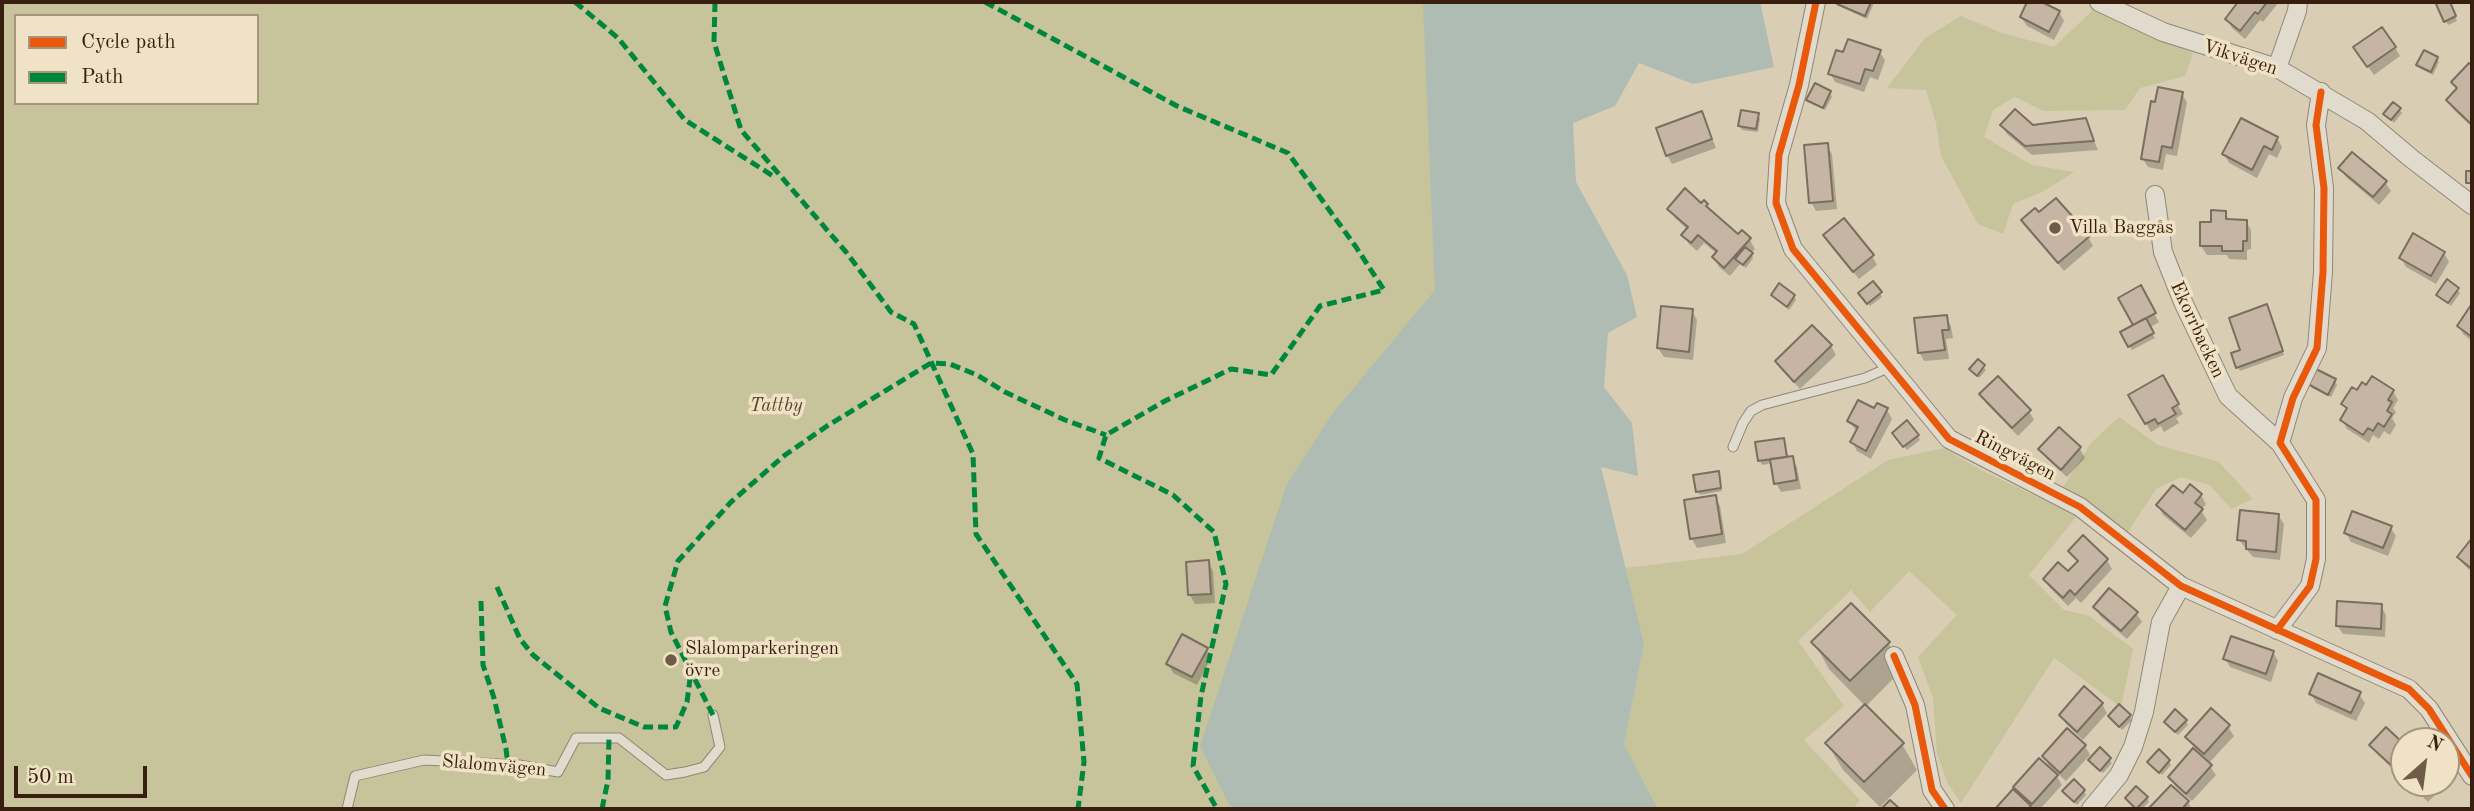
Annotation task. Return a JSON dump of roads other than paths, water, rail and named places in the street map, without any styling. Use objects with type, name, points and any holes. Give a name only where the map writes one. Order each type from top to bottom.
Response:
[{"type":"street","name":"Ringvägen","points":[[1816,2],[1799,85],[1779,155],[1776,203],[1793,249],[1949,439],[2080,507],[2181,586],[2409,689],[2429,709],[2472,776]]},
{"type":"street","name":"Vikvägen","points":[[2099,2],[2163,33],[2277,68],[2367,121],[2472,205]]},
{"type":"street","points":[[2277,68],[2298,2]]},
{"type":"street","points":[[2280,443],[2293,398],[2317,348],[2323,272],[2324,188],[2316,125],[2322,93]]},
{"type":"street","name":"Ekorrbacken","points":[[2155,195],[2163,252],[2183,302],[2228,396],[2280,443],[2316,500],[2316,559],[2310,586],[2277,630]]},
{"type":"street","points":[[2091,809],[2119,775],[2133,747],[2144,712],[2161,622],[2181,586]]},
{"type":"street","points":[[1894,656],[1915,705],[1932,790],[1945,809]]},
{"type":"lane","points":[[1732,447],[1751,411],[1762,405],[1865,378],[1890,367]]},
{"type":"lane","name":"Slalomvägen","points":[[347,809],[355,776],[424,760],[519,765],[558,772],[576,738],[619,738],[666,775],[685,772],[704,767],[720,747],[713,715]]},
{"type":"place","name":"Villa Baggås","points":[[2055,228]]},
{"type":"place","name":"Slalomparkeringen övre","points":[[671,660]]},
{"type":"park label","name":"Tattby","points":[[776,406]]}]
